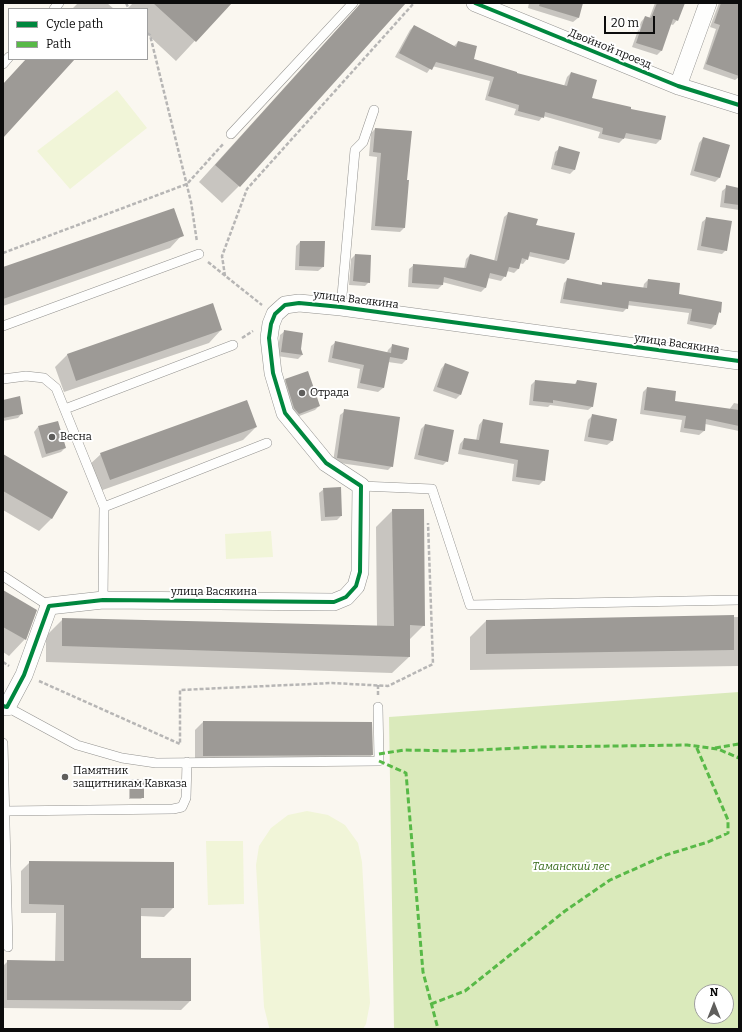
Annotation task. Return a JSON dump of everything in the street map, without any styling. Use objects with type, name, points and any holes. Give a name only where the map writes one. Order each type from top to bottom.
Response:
[{"type":"street","name":"Двойной проезд","points":[[476,3],[678,86],[739,105]]},
{"type":"street","points":[[678,86],[708,3]]},
{"type":"street","name":"улица Васякина","points":[[275,314],[285,305],[299,303],[342,307],[739,361]]},
{"type":"street","points":[[275,314],[271,324],[269,338],[273,373],[284,413],[326,463],[361,486]]},
{"type":"street","name":"улица Васякина","points":[[49,606],[103,600],[334,602],[346,597],[356,586],[360,572],[361,486]]},
{"type":"street","points":[[5,706],[24,675],[49,606]]},
{"type":"lane","points":[[231,134],[352,3]]},
{"type":"lane","points":[[342,307],[355,150],[363,142],[374,110]]},
{"type":"lane","points":[[3,326],[199,254]]},
{"type":"lane","points":[[65,409],[233,345]]},
{"type":"lane","points":[[3,380],[26,376],[44,378],[56,388],[104,507],[103,600]]},
{"type":"lane","points":[[104,507],[267,443]]},
{"type":"lane","points":[[361,486],[432,489],[470,605],[739,600]]},
{"type":"lane","points":[[3,576],[49,606]]},
{"type":"lane","points":[[5,706],[77,745],[122,758],[156,763],[379,761],[378,707]]},
{"type":"lane","points":[[3,743],[8,947]]},
{"type":"lane","points":[[5,811],[173,809],[182,807],[186,798],[186,762]]},
{"type":"path","points":[[225,276],[222,256],[247,190],[414,3]]},
{"type":"path","points":[[148,34],[150,35],[187,184],[199,254],[275,314]]},
{"type":"path","points":[[3,253],[187,184],[231,134]]},
{"type":"path","points":[[3,662],[24,675],[180,744],[180,690],[332,683],[388,686],[433,664],[428,521]]},
{"type":"green space","points":[[117,90],[147,128],[70,189],[37,151]]},
{"type":"green space","points":[[271,531],[273,557],[226,559],[225,534]]},
{"type":"green space","name":"Таманский лес","points":[[739,692],[739,1029],[394,1029],[389,717]]},
{"type":"green space","points":[[307,811],[328,815],[345,825],[358,843],[362,862],[370,1003],[366,1024],[363,1029],[270,1029],[269,1027],[264,1007],[256,865],[259,846],[271,828],[288,815]]},
{"type":"green space","points":[[206,841],[243,841],[244,904],[208,905]]},
{"type":"building","points":[[153,3],[232,3],[196,42]]},
{"type":"building","points":[[361,3],[406,3],[240,187],[215,165]]},
{"type":"building","points":[[540,3],[583,3],[579,18],[539,6]]},
{"type":"building","points":[[657,3],[685,3],[678,21],[673,19],[662,51],[636,43],[645,16],[651,18]]},
{"type":"building","points":[[721,3],[739,3],[739,76],[706,64],[720,25],[714,23]]},
{"type":"building","points":[[414,25],[456,47],[458,41],[477,46],[474,59],[517,73],[567,86],[571,72],[597,80],[592,98],[631,107],[631,109],[666,116],[661,140],[626,133],[624,139],[602,134],[603,128],[545,112],[544,118],[518,111],[519,105],[488,96],[494,77],[436,62],[432,70],[399,53]]},
{"type":"building","points":[[25,60],[74,60],[3,138],[3,84]]},
{"type":"building","points":[[375,128],[412,131],[407,180],[409,180],[405,228],[375,226],[381,153],[373,152]]},
{"type":"building","points":[[703,137],[730,145],[720,178],[694,171]]},
{"type":"building","points":[[559,146],[580,152],[575,170],[554,165]]},
{"type":"building","points":[[726,185],[739,188],[739,205],[724,203]]},
{"type":"building","points":[[174,208],[184,236],[3,299],[3,267]]},
{"type":"building","points":[[508,212],[538,219],[536,225],[575,233],[569,260],[530,252],[528,260],[522,258],[519,269],[509,267],[506,277],[490,273],[486,288],[444,277],[443,285],[412,283],[413,264],[466,268],[470,254],[497,261]]},
{"type":"building","points":[[706,217],[732,221],[727,251],[701,246]]},
{"type":"building","points":[[300,241],[325,241],[324,267],[299,266]]},
{"type":"building","points":[[355,254],[371,255],[370,283],[353,281]]},
{"type":"building","points":[[567,278],[602,285],[602,282],[647,288],[648,279],[680,283],[679,294],[722,302],[721,313],[719,312],[716,325],[690,321],[692,309],[629,301],[628,309],[563,299]]},
{"type":"building","points":[[213,303],[222,330],[76,381],[67,354]]},
{"type":"building","points":[[284,330],[303,333],[301,349],[303,355],[281,352]]},
{"type":"building","points":[[335,341],[391,353],[392,344],[409,348],[407,360],[390,357],[384,388],[360,383],[364,365],[332,358]]},
{"type":"building","points":[[445,363],[469,372],[461,395],[437,387]]},
{"type":"building","name":"Отрада","points":[[308,371],[320,406],[299,414],[294,408],[285,379]]},
{"type":"building","points":[[535,380],[576,384],[577,380],[597,383],[593,407],[553,400],[553,403],[533,401]]},
{"type":"building","points":[[647,387],[676,391],[675,401],[739,410],[739,426],[706,419],[705,431],[684,428],[686,416],[644,410]]},
{"type":"building","points":[[20,396],[23,414],[3,418],[3,400]]},
{"type":"building","points":[[247,400],[257,427],[110,480],[100,453]]},
{"type":"building","points":[[344,409],[400,417],[393,467],[337,458]]},
{"type":"building","points":[[592,414],[617,419],[613,441],[588,437]]},
{"type":"building","points":[[483,419],[503,423],[500,443],[549,450],[545,481],[516,477],[518,460],[462,449],[464,438],[479,440]]},
{"type":"building","name":"Весна","points":[[58,421],[66,448],[46,454],[38,426]]},
{"type":"building","points":[[425,424],[454,430],[448,462],[418,455]]},
{"type":"building","points":[[3,454],[68,492],[52,519],[3,491]]},
{"type":"building","points":[[341,487],[342,516],[325,517],[323,488]]},
{"type":"building","points":[[392,509],[424,509],[425,626],[410,625],[410,657],[62,646],[62,618],[394,626]]},
{"type":"building","points":[[3,590],[37,610],[26,640],[3,627]]},
{"type":"building","points":[[734,615],[734,650],[486,654],[486,620]]},
{"type":"building","points":[[203,721],[372,722],[373,755],[203,756]]},
{"type":"building","points":[[130,779],[144,779],[144,798],[130,798]]},
{"type":"building","points":[[29,861],[174,862],[174,908],[141,908],[141,958],[191,958],[191,1001],[7,1000],[7,960],[64,961],[64,905],[29,904]]},
{"type":"marked path","points":[[715,748],[739,744]]},
{"type":"marked path","points":[[379,754],[404,750],[457,751],[540,747],[687,745],[718,749],[739,758]]},
{"type":"marked path","points":[[431,1004],[465,991],[565,911],[610,880],[666,855],[708,842],[728,833],[728,820],[696,746]]},
{"type":"marked path","points":[[379,761],[406,773],[423,972],[438,1029]]},
{"type":"cycle path","points":[[475,3],[678,86],[739,105]]},
{"type":"cycle path","points":[[3,706],[7,707],[24,675],[49,606],[103,600],[334,602],[346,597],[356,586],[360,572],[361,486],[326,463],[285,413],[273,373],[269,338],[271,324],[275,314],[285,305],[299,303],[341,307],[739,361]]},
{"type":"place","name":"Отрада","points":[[302,393]]},
{"type":"place","name":"Весна","points":[[52,437]]},
{"type":"place","name":"Памятник защитникам Кавказа","points":[[65,777]]}]
